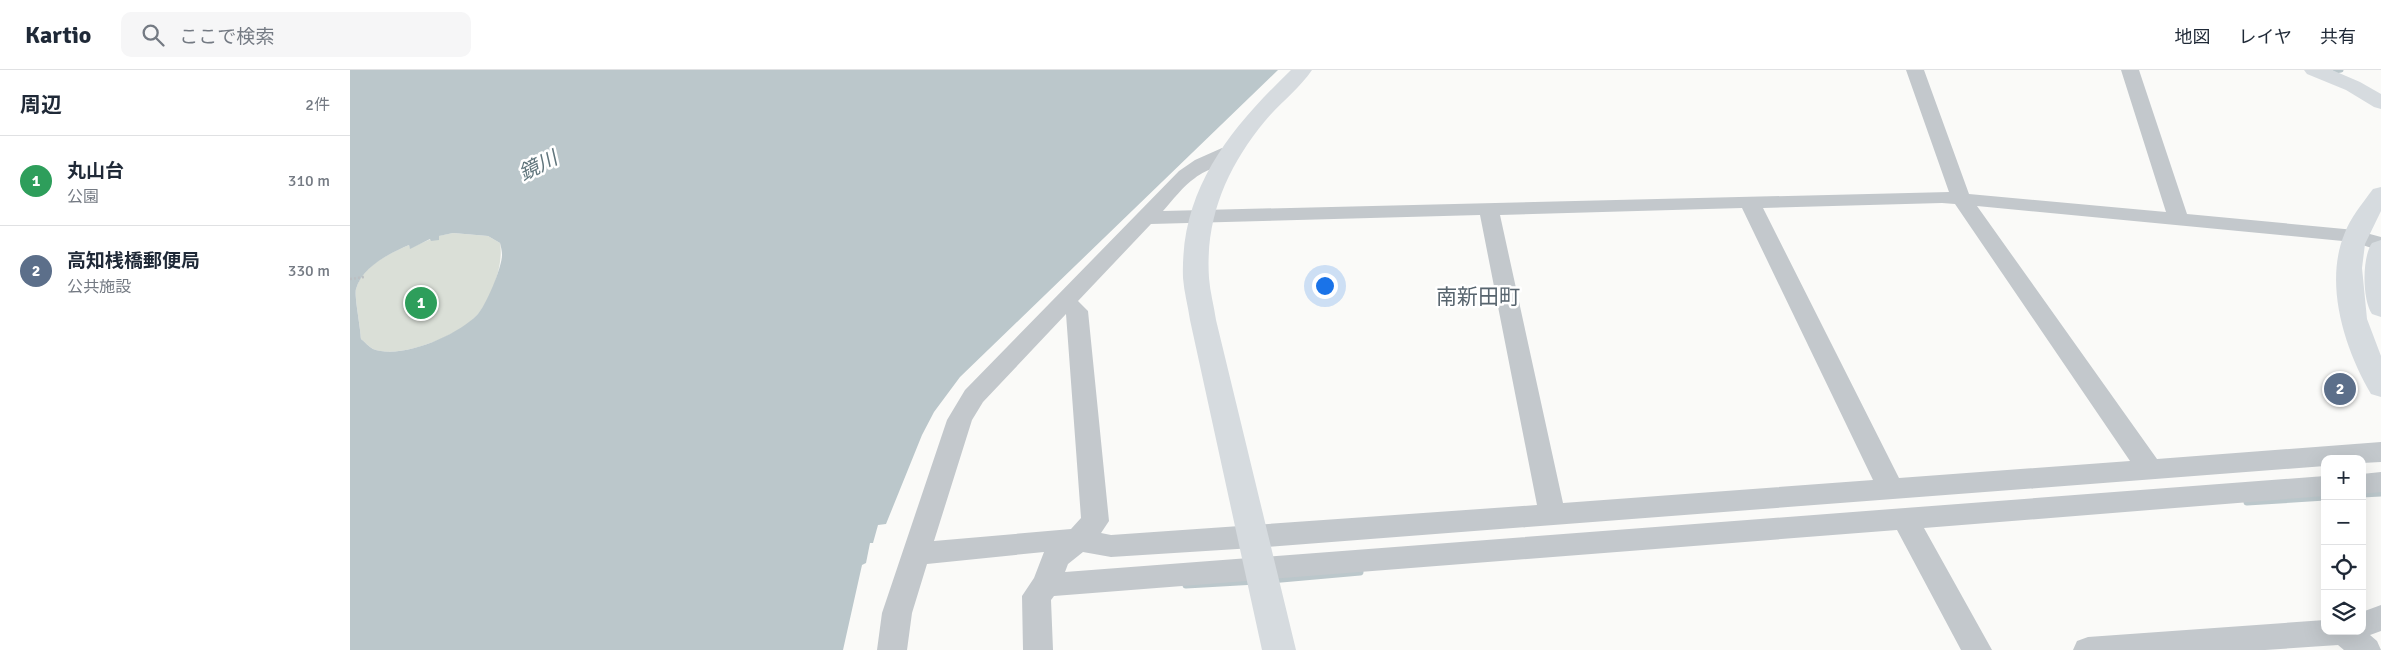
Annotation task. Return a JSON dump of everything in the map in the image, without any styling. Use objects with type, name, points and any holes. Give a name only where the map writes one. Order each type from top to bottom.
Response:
[{"type":"street","points":[[1278,650],[1203,320],[1196,279],[1196,256],[1202,217],[1222,162],[1247,127],[1302,70]]},
{"type":"street","points":[[1916,70],[1961,198],[2150,469]]},
{"type":"street","points":[[2130,70],[2178,218]]},
{"type":"street","points":[[2314,70],[2353,86],[2381,103]]},
{"type":"street","points":[[892,650],[897,613],[916,554],[960,420],[974,396],[1186,175],[1202,164],[1229,152]]},
{"type":"street","points":[[2381,194],[2364,217],[2355,236],[2350,259],[2350,292],[2356,329],[2381,387]]},
{"type":"street","points":[[1143,218],[1961,198],[2355,236],[2381,244]]},
{"type":"street","points":[[1750,203],[1891,489]]},
{"type":"street","points":[[1489,210],[1552,514]]},
{"type":"street","points":[[2381,248],[2378,266],[2378,297],[2381,308]]},
{"type":"street","points":[[1038,650],[1036,596],[1046,585],[1056,557],[1078,540],[1096,521],[1076,311],[1065,302]]},
{"type":"street","points":[[916,554],[1045,541],[1078,540],[1111,546],[1253,537],[2381,452]]},
{"type":"street","points":[[2366,484],[2381,482]]},
{"type":"street","points":[[1046,585],[2321,486]]},
{"type":"street","points":[[1905,519],[1977,650]]},
{"type":"street","points":[[2366,627],[2381,618]]},
{"type":"street","points":[[2088,650],[2354,635]]},
{"type":"path","points":[[350,279],[364,277]]},
{"type":"shaded area","points":[[453,233],[488,236],[500,243],[500,261],[496,280],[483,307],[470,322],[429,344],[398,351],[384,352],[373,349],[361,339],[356,298],[356,289],[359,281],[370,267],[385,256],[409,245],[410,248],[438,236]]},
{"type":"water","name":"鏡川","points":[[350,70],[1278,70],[960,377],[934,412],[922,435],[886,524],[878,525],[873,543],[870,543],[866,563],[862,565],[843,650],[350,650]],"holes":[[[453,233],[488,236],[500,243],[501,261],[485,304],[468,323],[428,344],[398,351],[385,352],[373,349],[361,339],[356,289],[359,281],[370,268],[402,248],[409,245],[410,249],[430,239],[431,241],[439,240],[439,236]]]},
{"type":"waterway","points":[[2335,71],[2341,70]]},
{"type":"waterway","points":[[2366,494],[2381,493]]},
{"type":"waterway","points":[[2247,502],[2321,497]]},
{"type":"waterway","points":[[1270,580],[1360,572]]},
{"type":"waterway","points":[[1186,585],[1256,581]]},
{"type":"place","name":"丸山台","points":[[421,303]]},
{"type":"place","name":"高知桟橋郵便局","points":[[2340,389]]},
{"type":"district","name":"南新田町","points":[[1478,297]]}]
